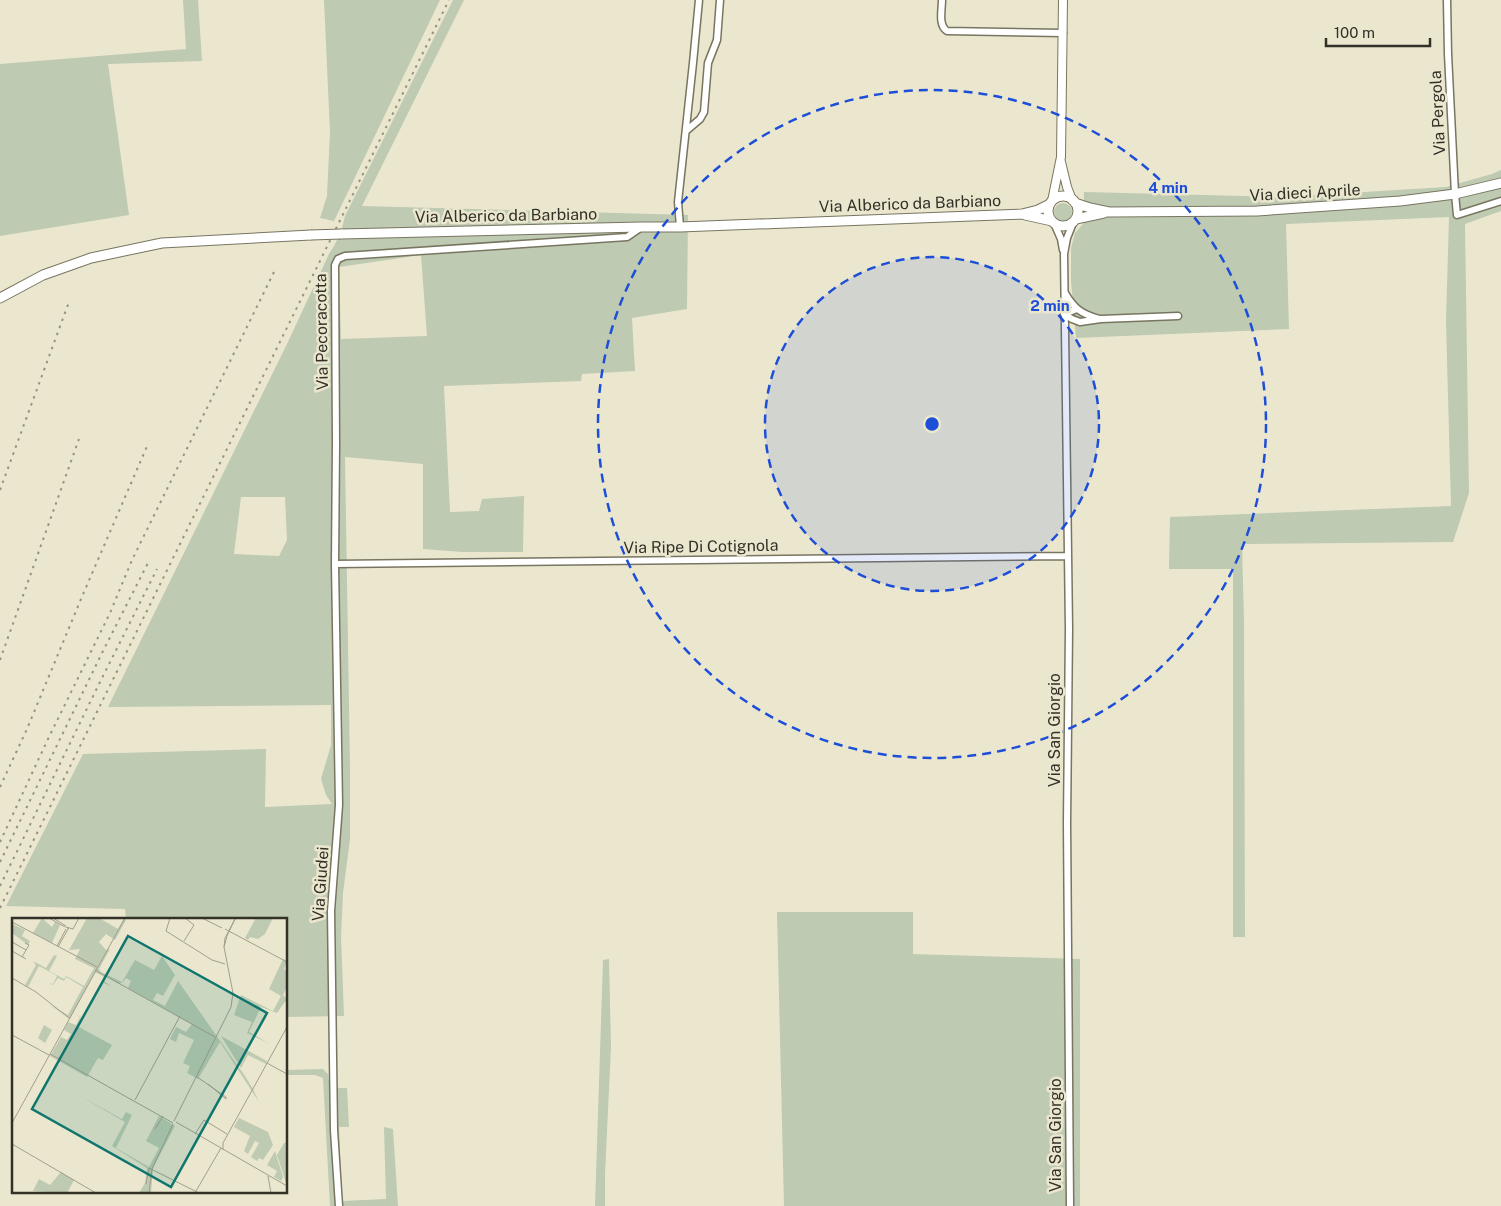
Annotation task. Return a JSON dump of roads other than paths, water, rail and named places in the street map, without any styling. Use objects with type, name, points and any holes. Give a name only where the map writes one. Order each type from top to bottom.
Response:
[{"type":"main road","name":"Via dieci Aprile","points":[[1073,201],[1090,208],[1109,212],[1257,211],[1400,201],[1455,194],[1499,184]]},
{"type":"main road","points":[[1060,197],[1073,201],[1078,211],[1074,221],[1064,226],[1053,222],[1048,212],[1051,202],[1060,197]]},
{"type":"main road","name":"Via Alberico da Barbiano","points":[[0,298],[43,275],[91,258],[162,243],[341,234],[641,227],[680,228],[1022,214],[1038,210],[1051,202]]},
{"type":"main road","name":"Via dieci Aprile","points":[[1074,221],[1109,212]]},
{"type":"main road","name":"Via Alberico da Barbiano","points":[[1022,214],[1053,222]]},
{"type":"street","points":[[680,228],[678,202],[699,0]]},
{"type":"street","points":[[686,131],[700,119],[704,112],[708,63],[717,40],[720,0]]},
{"type":"street","points":[[942,0],[942,25],[948,30],[1063,33]]},
{"type":"street","points":[[1051,202],[1060,157],[1064,0]]},
{"type":"street","name":"Via Pergola","points":[[1447,0],[1448,54],[1457,215],[1501,201]]},
{"type":"street","points":[[1060,157],[1067,187],[1073,201]]},
{"type":"street","name":"Via San Giorgio","points":[[1070,1206],[1067,833],[1069,629],[1064,254],[1066,238],[1074,221]]},
{"type":"street","name":"Via San Giorgio","points":[[1053,222],[1061,239],[1064,254]]},
{"type":"street","name":"Via Pecoracotta","points":[[335,564],[334,265],[338,259],[355,255],[627,237],[641,227]]},
{"type":"street","points":[[1064,290],[1069,300],[1077,309],[1084,314],[1100,319]]},
{"type":"street","points":[[1064,314],[1077,309]]},
{"type":"street","points":[[1064,314],[1080,322]]},
{"type":"street","points":[[1064,334],[1070,327],[1080,322],[1100,319],[1178,316]]},
{"type":"street","name":"Via Ripe Di Cotignola","points":[[335,564],[1068,556]]},
{"type":"street","name":"Via Giudei","points":[[335,564],[339,804],[331,921],[334,1130],[339,1206]]},
{"type":"railway","points":[[0,908],[449,0]]},
{"type":"railway","points":[[0,842],[110,613],[132,560],[274,272]]},
{"type":"railway","points":[[0,490],[69,302]]},
{"type":"railway","points":[[0,660],[79,439]]},
{"type":"railway","points":[[0,787],[27,729],[148,444]]},
{"type":"railway","points":[[0,862],[149,561]]},
{"type":"railway","points":[[0,886],[157,569]]}]
